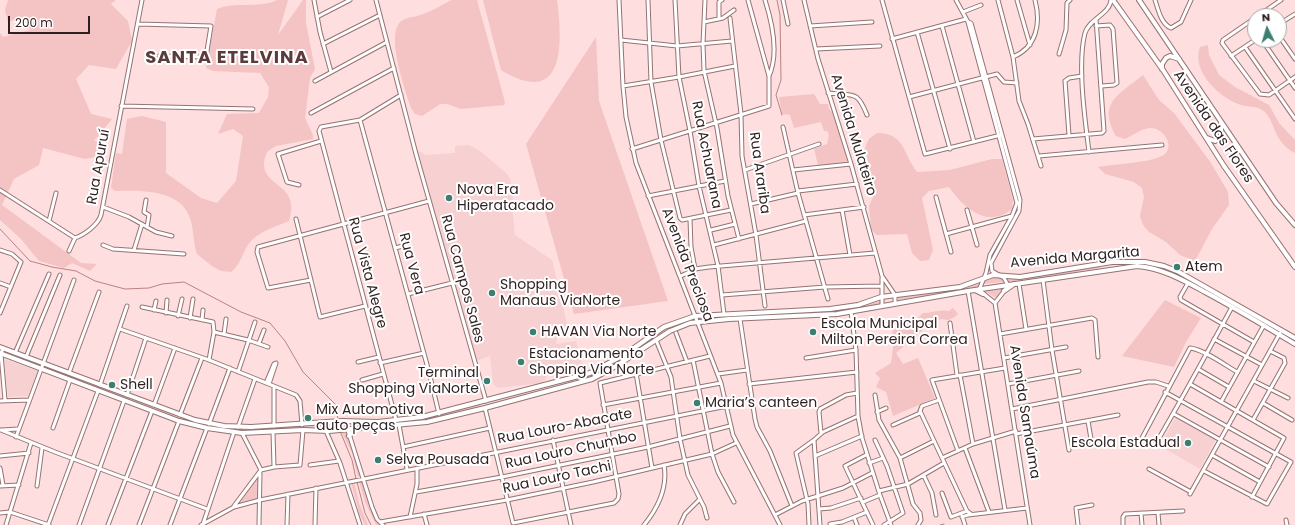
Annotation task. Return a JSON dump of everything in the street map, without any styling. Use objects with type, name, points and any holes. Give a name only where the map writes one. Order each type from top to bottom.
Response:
[{"type":"main road","name":"Avenida das Flores","points":[[1112,0],[1163,70],[1205,136],[1295,267]]},
{"type":"main road","name":"Avenida das Flores","points":[[1139,0],[1276,203],[1295,224]]},
{"type":"main road","points":[[1163,70],[1162,64],[1166,58],[1170,56],[1180,59]]},
{"type":"main road","points":[[1205,136],[1212,140],[1221,138],[1221,121]]},
{"type":"main road","points":[[1137,261],[1137,266]]},
{"type":"main road","name":"Avenida Margarita","points":[[1,348],[180,415],[209,424],[238,427],[302,425],[343,421],[396,420],[439,414],[594,372],[624,355],[664,327],[695,316],[819,310],[858,305],[881,297],[960,287],[983,278],[999,275],[1020,277],[1104,264],[1137,261],[1164,266],[1179,272],[1295,338]]},
{"type":"main road","points":[[1104,264],[1105,270]]},
{"type":"main road","name":"Avenida Margarita","points":[[0,354],[178,421],[207,428],[234,432],[273,432],[345,430],[426,422],[486,408],[600,376],[674,329],[698,322],[740,318],[816,316],[850,312],[882,305],[968,291],[1137,266],[1166,272],[1232,307],[1295,344]]},
{"type":"main road","points":[[1004,291],[1014,284]]},
{"type":"main road","points":[[976,290],[983,294]]},
{"type":"main road","points":[[349,436],[354,429]]},
{"type":"street","name":"Rua Apuruí","points":[[75,238],[98,221],[103,207],[142,0]]},
{"type":"street","points":[[314,0],[323,44],[331,72]]},
{"type":"street","points":[[317,17],[350,0]]},
{"type":"street","name":"Rua Campos Sales","points":[[376,0],[429,201],[486,402]]},
{"type":"street","name":"Avenida Preciosa","points":[[620,0],[623,86],[632,149],[648,196],[681,276],[718,374],[727,406],[730,426],[736,443],[780,525]]},
{"type":"street","points":[[648,0],[651,82],[661,140],[680,218],[685,220],[731,210]]},
{"type":"street","name":"Rua Achuarana","points":[[675,0],[679,78],[699,186],[711,230],[718,266],[724,314]]},
{"type":"street","points":[[705,0],[703,44],[704,71],[716,122],[731,210],[739,239]]},
{"type":"street","points":[[719,19],[719,2],[722,0]]},
{"type":"street","points":[[632,149],[741,114],[762,109],[770,105],[769,76],[748,0]]},
{"type":"street","points":[[765,0],[771,27],[774,56],[769,76]]},
{"type":"street","points":[[783,0],[788,24]]},
{"type":"street","name":"Avenida Mulateiro","points":[[804,0],[828,93],[864,207],[882,276],[895,295],[896,303]]},
{"type":"street","points":[[882,0],[925,155],[1001,136]]},
{"type":"street","points":[[956,0],[967,20],[971,23],[1001,136],[1020,200],[1020,208],[990,259],[990,268],[1008,285],[995,303],[983,294]]},
{"type":"street","points":[[998,0],[1013,57],[1019,102],[1039,156],[1041,166]]},
{"type":"street","points":[[1017,0],[1030,45]]},
{"type":"street","points":[[1013,57],[1021,54],[1030,45],[1039,19],[1035,0]]},
{"type":"street","points":[[1059,54],[1066,30],[1067,3],[1070,0]]},
{"type":"street","points":[[1089,152],[1082,76],[1082,54],[1085,32],[1088,26],[1110,6],[1112,0]]},
{"type":"street","points":[[1155,0],[1158,12],[1167,26],[1171,28],[1182,22],[1191,0]]},
{"type":"street","points":[[1270,8],[1281,0]]},
{"type":"street","points":[[962,12],[981,5]]},
{"type":"street","points":[[1110,6],[1114,5],[1121,11]]},
{"type":"street","points":[[704,22],[719,19],[734,10]]},
{"type":"street","points":[[323,44],[380,15]]},
{"type":"street","name":"Rua Arariba","points":[[730,18],[741,114],[742,156],[756,235],[765,306]]},
{"type":"street","points":[[1033,139],[1102,132],[1104,129],[1096,19]]},
{"type":"street","points":[[892,39],[967,20]]},
{"type":"street","points":[[810,26],[872,22]]},
{"type":"street","points":[[138,24],[211,26],[206,57],[159,56]]},
{"type":"street","points":[[1096,26],[1106,24],[1112,27],[1116,58],[1117,83],[1114,85],[1102,86]]},
{"type":"street","points":[[1247,24],[1222,41],[1256,91],[1263,95],[1269,95],[1295,77]]},
{"type":"street","points":[[942,26],[974,142]]},
{"type":"street","points":[[917,32],[950,149]]},
{"type":"street","points":[[621,40],[677,46],[732,41]]},
{"type":"street","points":[[315,81],[387,42]]},
{"type":"street","points":[[816,49],[880,46]]},
{"type":"street","points":[[1231,56],[1245,47],[1295,119]]},
{"type":"street","points":[[1268,48],[1295,88]]},
{"type":"street","points":[[1287,48],[1295,59]]},
{"type":"street","points":[[623,86],[679,78],[704,71],[735,66]]},
{"type":"street","points":[[311,112],[394,68]]},
{"type":"street","points":[[909,98],[999,74],[1004,82],[1017,83]]},
{"type":"street","points":[[1069,135],[1065,81],[1068,78],[1082,76]]},
{"type":"street","points":[[828,93],[857,96],[861,100],[866,115]]},
{"type":"street","points":[[360,120],[401,95]]},
{"type":"street","points":[[121,106],[253,109]]},
{"type":"street","name":"Rua Vista Alegre","points":[[360,120],[321,127],[319,131],[342,224],[396,420]]},
{"type":"street","name":"Rua Vera","points":[[360,120],[424,353],[439,414]]},
{"type":"street","points":[[783,127],[804,215],[828,299]]},
{"type":"street","points":[[976,290],[983,278],[990,259],[1006,228],[1010,224],[1017,203],[1001,136]]},
{"type":"street","points":[[299,185],[287,182],[278,154],[321,141]]},
{"type":"street","points":[[745,170],[789,156],[819,144]]},
{"type":"street","points":[[1039,156],[1162,145]]},
{"type":"street","points":[[793,170],[851,164]]},
{"type":"street","points":[[648,196],[725,181]]},
{"type":"street","points":[[751,204],[798,192],[857,184]]},
{"type":"street","points":[[0,190],[75,238],[69,251]]},
{"type":"street","points":[[49,221],[56,193]]},
{"type":"street","points":[[936,197],[951,252]]},
{"type":"street","points":[[146,200],[144,212],[148,215],[147,227]]},
{"type":"street","points":[[311,280],[276,288],[268,288],[257,252],[258,247],[260,245],[429,201]]},
{"type":"street","points":[[103,207],[142,224],[160,234],[172,236]]},
{"type":"street","points":[[804,215],[864,207]]},
{"type":"street","points":[[842,210],[850,255]]},
{"type":"street","points":[[966,210],[977,245]]},
{"type":"street","points":[[946,234],[1012,216]]},
{"type":"street","points":[[296,219],[320,317],[365,306]]},
{"type":"street","points":[[690,219],[692,252],[696,270]]},
{"type":"street","points":[[999,220],[1006,228]]},
{"type":"street","points":[[714,246],[806,222]]},
{"type":"street","points":[[134,250],[142,224]]},
{"type":"street","points":[[711,230],[735,224]]},
{"type":"street","points":[[103,245],[113,249],[184,254]]},
{"type":"street","points":[[395,248],[407,245]]},
{"type":"street","points":[[0,250],[12,254],[21,262],[0,313]]},
{"type":"street","points":[[681,276],[696,270],[718,266],[817,259],[875,252]]},
{"type":"street","points":[[15,353],[49,274]]},
{"type":"street","points":[[26,357],[60,275]]},
{"type":"street","name":"Avenida Mulateiro","points":[[882,276],[882,305]]},
{"type":"street","points":[[16,436],[74,280]]},
{"type":"street","points":[[1043,280],[1052,350],[1069,450]]},
{"type":"street","points":[[0,283],[11,287]]},
{"type":"street","points":[[408,294],[452,283]]},
{"type":"street","points":[[1188,283],[1180,299],[1254,342]]},
{"type":"street","points":[[1019,284],[1026,329]]},
{"type":"street","points":[[722,295],[881,286]]},
{"type":"street","points":[[968,291],[982,371],[991,438],[1005,510]]},
{"type":"street","points":[[69,373],[99,292]]},
{"type":"street","points":[[178,316],[182,299]]},
{"type":"street","points":[[190,318],[193,299]]},
{"type":"street","points":[[166,313],[167,300]]},
{"type":"street","points":[[154,310],[156,301]]},
{"type":"street","name":"Avenida Samaúma","points":[[995,303],[1030,525]]},
{"type":"street","points":[[100,385],[127,306]]},
{"type":"street","points":[[142,307],[178,316],[213,322],[214,332],[208,360]]},
{"type":"street","points":[[1232,307],[1214,339],[1206,355],[1174,414],[1155,445],[1141,437],[1190,348],[1206,355],[1237,372]]},
{"type":"street","points":[[202,320],[203,310]]},
{"type":"street","points":[[850,312],[856,350],[858,416],[866,455],[890,523]]},
{"type":"street","points":[[740,318],[753,412],[757,427],[770,451],[792,506]]},
{"type":"street","points":[[1000,334],[1049,324],[1094,318],[1098,357]]},
{"type":"street","points":[[224,334],[226,319]]},
{"type":"street","points":[[238,372],[255,322]]},
{"type":"street","points":[[950,323],[958,375],[973,444]]},
{"type":"street","points":[[1221,402],[1264,325]]},
{"type":"street","points":[[120,329],[230,368],[299,396],[302,425]]},
{"type":"street","points":[[259,343],[264,330]]},
{"type":"street","points":[[1149,469],[1191,493],[1282,330]]},
{"type":"street","points":[[214,332],[259,343],[268,347]]},
{"type":"street","points":[[676,333],[687,362]]},
{"type":"street","points":[[127,395],[146,338]]},
{"type":"street","points":[[1214,339],[1262,365]]},
{"type":"street","points":[[656,340],[668,366],[685,461],[692,485],[700,499],[707,518]]},
{"type":"street","points":[[1004,358],[1066,347]]},
{"type":"street","points":[[1,348],[1,373],[5,400]]},
{"type":"street","points":[[154,405],[175,348]]},
{"type":"street","points":[[806,358],[856,350]]},
{"type":"street","points":[[1254,420],[1285,361],[1283,357],[1270,351]]},
{"type":"street","points":[[380,363],[424,353]]},
{"type":"street","points":[[602,381],[710,356]]},
{"type":"street","points":[[358,362],[379,357]]},
{"type":"street","points":[[180,415],[202,358]]},
{"type":"street","points":[[693,360],[697,387],[712,454],[718,472],[734,502]]},
{"type":"street","points":[[276,363],[268,384],[274,364],[276,363]]},
{"type":"street","points":[[209,424],[230,368]]},
{"type":"street","points":[[958,451],[932,380],[1005,368]]},
{"type":"street","points":[[1198,369],[1229,387]]},
{"type":"street","points":[[718,374],[747,370]]},
{"type":"street","points":[[1008,384],[1079,371]]},
{"type":"street","points":[[749,384],[857,372]]},
{"type":"street","points":[[636,373],[652,468]]},
{"type":"street","points":[[362,380],[383,374]]},
{"type":"street","points":[[486,408],[511,520],[513,523],[614,503],[619,497],[600,386],[602,381],[600,376]]},
{"type":"street","points":[[238,427],[255,379]]},
{"type":"street","points":[[53,428],[70,380]]},
{"type":"street","points":[[1254,380],[1288,398]]},
{"type":"street","points":[[1012,409],[1150,381],[1168,386]]},
{"type":"street","points":[[603,405],[721,383]]},
{"type":"street","points":[[1190,384],[1284,438],[1252,497]]},
{"type":"street","points":[[274,387],[274,426]]},
{"type":"street","points":[[0,513],[10,512],[49,525],[98,392]]},
{"type":"street","points":[[1165,392],[1229,426],[1291,462],[1267,504],[1204,471]]},
{"type":"street","points":[[821,433],[819,412],[823,407],[846,395],[857,393]]},
{"type":"street","points":[[876,395],[877,412],[882,429],[900,458],[913,504],[920,513],[921,520],[918,525]]},
{"type":"street","points":[[0,401],[29,400]]},
{"type":"street","points":[[939,400],[922,406],[920,413],[967,511],[971,514]]},
{"type":"street","points":[[79,525],[124,401]]},
{"type":"street","points":[[1262,404],[1292,420]]},
{"type":"street","name":"Rua Louro-Abacate","points":[[202,524],[234,507],[260,500],[350,480],[727,406]]},
{"type":"street","points":[[877,412],[886,408]]},
{"type":"street","points":[[108,525],[152,411]]},
{"type":"street","points":[[893,425],[920,413]]},
{"type":"street","points":[[1174,414],[1269,467]]},
{"type":"street","points":[[942,458],[973,444],[991,438],[1016,432],[1118,415]]},
{"type":"street","points":[[809,525],[807,499],[797,452],[821,433],[858,416]]},
{"type":"street","points":[[139,525],[178,421]]},
{"type":"street","points":[[343,421],[373,511],[383,525]]},
{"type":"street","points":[[1088,421],[1092,445]]},
{"type":"street","points":[[326,423],[327,431],[339,461],[360,525]]},
{"type":"street","points":[[399,425],[407,469]]},
{"type":"street","name":"Rua Louro Chumbo","points":[[416,492],[502,477],[612,454],[707,433],[730,426]]},
{"type":"street","points":[[170,525],[207,428]]},
{"type":"street","points":[[403,447],[490,428]]},
{"type":"street","points":[[0,430],[18,429]]},
{"type":"street","points":[[0,430],[42,448],[207,509]]},
{"type":"street","points":[[234,507],[260,471],[274,467],[301,464],[303,430]]},
{"type":"street","points":[[202,524],[234,432]]},
{"type":"street","points":[[242,432],[260,471],[259,525]]},
{"type":"street","points":[[273,432],[274,467]]},
{"type":"street","points":[[815,456],[862,436]]},
{"type":"street","points":[[553,440],[562,489],[571,525]]},
{"type":"street","points":[[814,440],[820,525]]},
{"type":"street","points":[[875,440],[884,458],[903,513],[890,523],[884,525]]},
{"type":"street","points":[[900,458],[934,441]]},
{"type":"street","points":[[6,525],[31,443]]},
{"type":"street","name":"Rua Louro Tachi","points":[[380,522],[562,489],[712,454],[736,443]]},
{"type":"street","points":[[37,486],[42,448]]},
{"type":"street","points":[[965,448],[989,512]]},
{"type":"street","points":[[0,456],[29,453]]},
{"type":"street","points":[[866,455],[844,466],[873,525]]},
{"type":"street","points":[[1212,455],[1260,482]]},
{"type":"street","points":[[869,463],[884,458]]},
{"type":"street","points":[[310,465],[339,461]]},
{"type":"street","points":[[863,502],[894,487],[908,484],[944,463]]},
{"type":"street","points":[[644,525],[662,495],[665,485],[664,465]]},
{"type":"street","points":[[0,468],[2,486],[19,485]]},
{"type":"street","points":[[410,517],[416,492],[417,468]]},
{"type":"street","points":[[775,515],[807,499],[843,488],[872,473]]},
{"type":"street","points":[[924,476],[931,489],[936,515]]},
{"type":"street","points":[[315,525],[316,488]]},
{"type":"street","points":[[942,493],[949,514],[952,517],[1027,508]]},
{"type":"street","points":[[287,525],[288,494]]},
{"type":"street","points":[[819,509],[831,508],[861,498]]},
{"type":"street","points":[[680,525],[684,514],[700,499]]},
{"type":"street","points":[[1078,525],[1076,508],[1092,505]]},
{"type":"street","points":[[962,516],[967,511]]},
{"type":"street","points":[[1123,525],[1124,514],[1183,511]]},
{"type":"street","points":[[830,524],[842,524],[867,512]]},
{"type":"street","points":[[1141,513],[1142,525]]},
{"type":"street","points":[[1158,513],[1159,525]]},
{"type":"street","points":[[424,514],[427,525]]},
{"type":"street","points":[[962,516],[965,525]]},
{"type":"street","points":[[854,517],[857,525]]},
{"type":"street","points":[[1286,520],[1287,525]]},
{"type":"shaded area","points":[[8,0],[116,0],[111,4],[128,21],[132,41],[116,69],[89,65],[76,79],[91,114],[112,119],[94,141],[106,143],[102,156],[85,159],[43,148],[39,165],[14,179],[2,205],[81,263],[97,264],[90,271],[72,263],[64,268],[39,261],[21,239],[0,220],[0,33],[3,37],[30,30],[25,16],[8,22],[5,10]]},
{"type":"shaded area","points":[[277,0],[288,0],[278,35],[303,0],[306,0],[306,23],[315,69],[310,78],[305,118],[313,135],[313,139],[276,146],[268,151],[264,161],[265,171],[269,177],[281,187],[290,199],[291,209],[289,221],[269,229],[252,240],[231,272],[221,271],[197,254],[190,218],[185,208],[178,201],[169,196],[158,193],[147,191],[115,191],[111,188],[116,153],[122,154],[127,119],[142,116],[166,122],[166,173],[201,198],[217,203],[236,181],[243,136],[233,129],[218,134],[227,114],[259,113],[268,97],[269,87],[260,73],[213,71],[206,68],[217,9],[232,5],[270,3]]},
{"type":"shaded area","points":[[451,0],[477,0],[505,102],[504,105],[461,109],[447,104],[440,104],[422,116],[415,114],[411,108],[401,76],[395,48],[397,26],[407,18],[421,15]]},
{"type":"shaded area","points":[[483,0],[557,0],[560,35],[559,52],[555,66],[548,77],[538,82],[522,80],[501,70]]},
{"type":"shaded area","points":[[596,37],[599,101],[668,301],[574,314],[526,144]]},
{"type":"shaded area","points":[[1208,45],[1209,55],[1219,75],[1235,87],[1269,105],[1279,123],[1295,140],[1295,153],[1282,143],[1266,113],[1257,108],[1243,106],[1233,102],[1209,83],[1203,74],[1198,56],[1200,47]]},
{"type":"shaded area","points":[[1143,75],[1159,100],[1174,113],[1211,163],[1228,192],[1229,205],[1212,229],[1195,261],[1180,255],[1166,242],[1149,232],[1143,225],[1140,216],[1144,197],[1142,188],[1134,182],[1105,174],[1098,167],[1152,159],[1160,157],[1168,150],[1168,141],[1159,130],[1150,128],[1140,131],[1125,139],[1116,136],[1111,124],[1109,115],[1110,107],[1114,100],[1119,94]]},
{"type":"shaded area","points":[[814,94],[820,104],[828,104],[829,109],[834,114],[849,163],[818,165],[814,149],[827,144],[829,135],[827,131],[824,131],[821,122],[794,128],[790,115],[782,114],[779,97]]},
{"type":"shaded area","points":[[877,133],[886,134],[898,141],[917,172],[950,170],[992,159],[1002,159],[1013,200],[1012,209],[1003,215],[994,217],[985,216],[969,208],[949,187],[929,191],[922,198],[933,250],[929,260],[920,261],[912,253],[907,234],[876,235],[871,228],[869,206],[873,197],[873,187],[865,148],[869,139]]},
{"type":"shaded area","points":[[469,145],[480,151],[510,178],[513,196],[512,206],[515,235],[552,260],[567,324],[564,331],[557,337],[556,344],[576,341],[584,373],[569,372],[547,375],[545,380],[541,383],[498,388],[493,384],[490,356],[476,361],[417,150],[426,155],[455,153],[455,146]]},
{"type":"shaded area","points":[[1140,264],[1158,265],[1178,273],[1272,327],[1177,275],[1158,267]]},
{"type":"shaded area","points":[[1100,266],[1100,268],[1009,283],[1006,278],[1019,279]]},
{"type":"shaded area","points":[[998,276],[1003,278],[1003,282],[983,284],[988,277]]},
{"type":"shaded area","points":[[979,283],[978,288],[898,300],[898,295],[947,290]]},
{"type":"shaded area","points":[[1005,288],[996,298],[985,291]]},
{"type":"shaded area","points":[[880,299],[881,304],[816,314],[702,318],[836,310]]},
{"type":"shaded area","points":[[1165,300],[1201,318],[1186,342],[1174,367],[1122,356]]},
{"type":"shaded area","points":[[953,308],[958,314],[955,317],[948,320],[941,319],[925,328],[896,353],[903,364],[918,358],[935,398],[893,416],[886,392],[876,387],[880,378],[875,373],[891,363],[893,348],[892,320],[913,323],[917,321],[923,313],[942,310],[949,311]]},
{"type":"shaded area","points":[[693,319],[693,321],[674,327],[657,336],[624,360],[601,374],[591,378],[584,378],[607,368],[663,330]]},
{"type":"shaded area","points":[[5,352],[40,364],[40,365]]},
{"type":"shaded area","points":[[4,359],[38,371],[28,396],[8,397]]},
{"type":"shaded area","points":[[46,366],[179,416],[250,429],[325,424],[325,428],[250,431],[209,427],[172,415],[45,368]]},
{"type":"shaded area","points":[[480,405],[481,407],[428,420],[349,427],[349,423],[383,422],[415,418]]},
{"type":"shaded area","name":"Escola Estadual","points":[[1175,418],[1216,439],[1200,469],[1160,446]]},
{"type":"shaded area","points":[[331,424],[341,424],[343,426],[329,429],[327,427]]},
{"type":"shaded area","points":[[342,433],[346,433],[362,476],[358,477],[352,453]]},
{"type":"shaded area","points":[[259,475],[257,499],[239,504],[238,502]]},
{"type":"shaded area","points":[[362,480],[372,510],[383,525],[376,525],[365,502],[359,482]]},
{"type":"shaded area","points":[[351,482],[354,482],[359,503],[368,525],[365,525],[359,513]]},
{"type":"waterway","points":[[777,0],[780,15],[781,80],[776,95],[782,115]]},
{"type":"waterway","points":[[0,229],[30,261],[76,271],[95,281],[125,289],[149,288],[162,284],[184,282],[241,312],[270,323],[285,341],[303,372],[336,405],[338,420]]},
{"type":"waterway","points":[[340,431],[352,460],[356,479]]},
{"type":"waterway","points":[[357,482],[365,513],[371,525]]},
{"type":"waterway","points":[[940,525],[944,524]]},
{"type":"place","name":"Nova Era Hiperatacado","points":[[449,198]]},
{"type":"place","name":"Atem","points":[[1177,267]]},
{"type":"place","name":"Shopping Manaus ViaNorte","points":[[492,293]]},
{"type":"place","name":"HAVAN Via Norte","points":[[533,332]]},
{"type":"place","name":"Escola Municipal Milton Pereira Correa","points":[[813,332]]},
{"type":"place","name":"Estacionamento Shoping Via Norte","points":[[521,362]]},
{"type":"place","name":"Terminal Shopping ViaNorte","points":[[487,381]]},
{"type":"place","name":"Shell","points":[[112,385]]},
{"type":"place","name":"Maria’s canteen","points":[[697,403]]},
{"type":"place","name":"Mix Automotiva auto peças","points":[[308,418]]},
{"type":"place","name":"Escola Estadual","points":[[1188,443]]},
{"type":"place","name":"Selva Pousada","points":[[378,460]]},
{"type":"district","name":"SANTA ETELVINA","points":[[227,58]]}]
